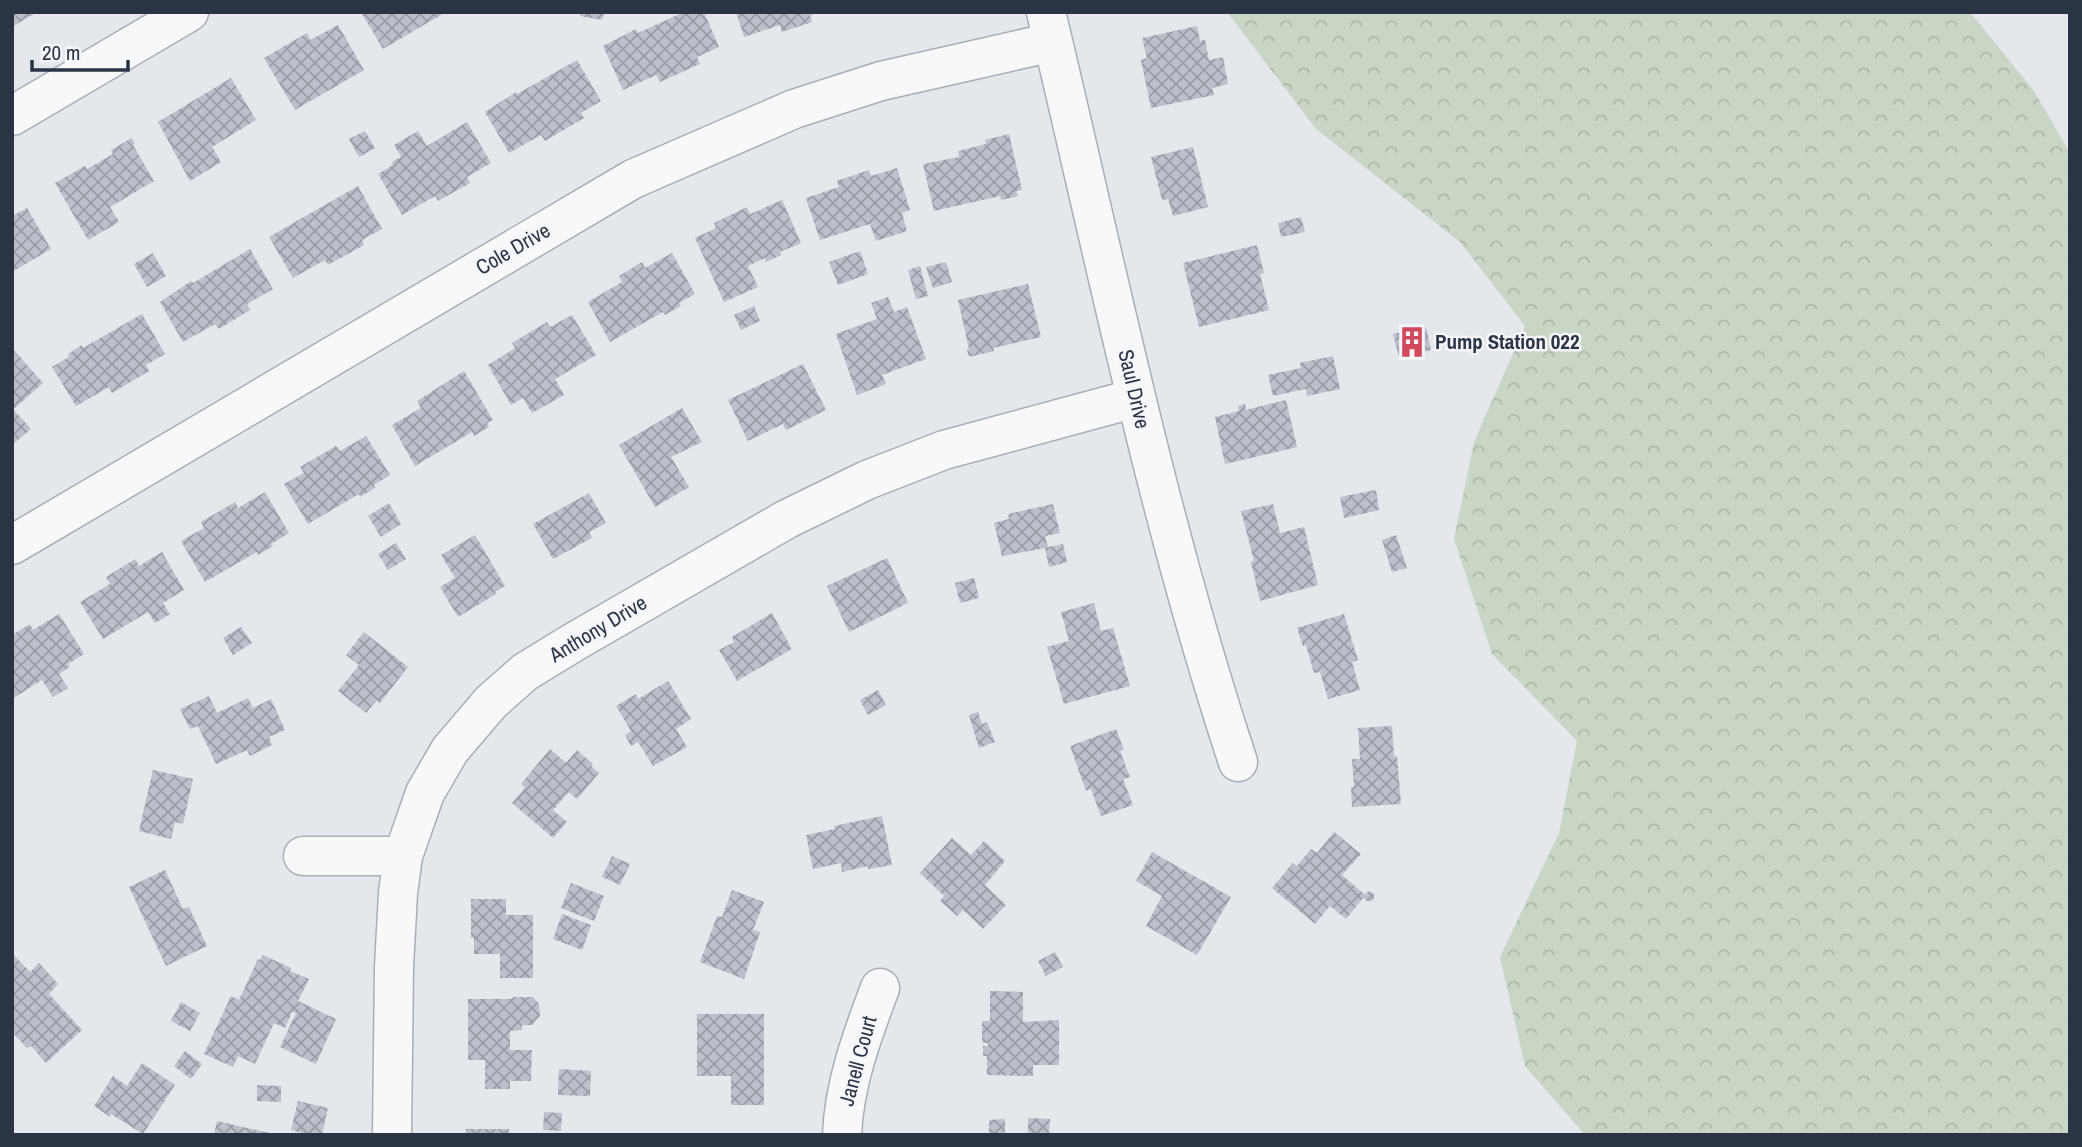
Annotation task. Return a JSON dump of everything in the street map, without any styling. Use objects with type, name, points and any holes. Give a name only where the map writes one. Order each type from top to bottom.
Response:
[{"type":"street","points":[[12,116],[189,12]]},
{"type":"street","name":"Saul Drive","points":[[1049,27],[1151,464],[1213,685],[1238,762]]},
{"type":"street","name":"Cole Drive","points":[[12,545],[633,179],[794,109],[1049,27]]},
{"type":"street","name":"Anthony Drive","points":[[392,1135],[394,967],[403,856],[425,793],[450,750],[491,702],[545,660],[787,519],[867,480],[944,450],[1136,398]]},
{"type":"street","points":[[303,856],[403,856]]},
{"type":"street","name":"Janell Court","points":[[842,1135],[857,1049],[880,988]]},
{"type":"green space","points":[[1227,12],[1970,12],[2034,91],[2070,153],[2070,1135],[1585,1135],[1525,1066],[1500,957],[1559,833],[1577,741],[1492,654],[1454,539],[1474,442],[1525,326],[1460,242],[1316,129]]},
{"type":"building","points":[[12,12],[37,12],[12,27]]},
{"type":"building","points":[[361,12],[446,12],[383,49]]},
{"type":"building","points":[[580,12],[604,12],[602,20],[580,16]]},
{"type":"building","points":[[684,12],[704,12],[719,47],[697,57],[700,64],[660,82],[656,75],[623,90],[603,46],[636,29],[638,33]]},
{"type":"building","points":[[736,12],[817,13],[810,15],[812,22],[782,32],[780,25],[744,37]]},
{"type":"building","points":[[338,25],[364,70],[295,110],[264,58],[307,33],[310,40]]},
{"type":"building","points":[[1197,26],[1200,41],[1205,40],[1209,60],[1223,57],[1228,84],[1212,88],[1214,95],[1151,108],[1141,60],[1147,58],[1142,38]]},
{"type":"building","points":[[577,60],[601,101],[581,113],[584,118],[545,141],[541,135],[509,153],[485,112],[516,92],[517,94]]},
{"type":"building","points":[[231,78],[256,120],[212,147],[221,162],[190,181],[158,122]]},
{"type":"building","points":[[467,122],[491,163],[467,177],[470,183],[438,201],[435,196],[402,215],[378,174],[401,157],[394,145],[418,131],[427,146]]},
{"type":"building","points":[[365,131],[375,148],[359,157],[349,139]]},
{"type":"building","points":[[1009,134],[1022,190],[1016,191],[1018,196],[1001,200],[1000,196],[934,211],[923,164],[959,157],[958,151],[986,144],[985,140]]},
{"type":"building","points":[[132,138],[135,144],[133,145],[154,181],[110,207],[119,222],[88,240],[55,183],[113,154],[111,150]]},
{"type":"building","points":[[1193,147],[1208,207],[1173,216],[1168,199],[1162,200],[1151,157]]},
{"type":"building","points":[[897,168],[910,210],[902,213],[907,231],[876,241],[870,224],[820,240],[806,198],[839,187],[837,181],[869,170],[871,176]]},
{"type":"building","points":[[358,186],[382,229],[362,240],[364,245],[328,265],[325,260],[293,278],[269,237]]},
{"type":"building","points":[[782,200],[801,243],[780,252],[781,255],[766,262],[765,258],[748,266],[758,287],[724,302],[695,238],[716,228],[714,223],[747,207],[750,214]]},
{"type":"building","points":[[27,208],[51,249],[12,272],[12,216]]},
{"type":"building","points":[[1301,217],[1305,232],[1281,237],[1278,223]]},
{"type":"building","points":[[1257,245],[1264,273],[1260,274],[1269,310],[1199,327],[1183,263]]},
{"type":"building","points":[[250,249],[273,289],[247,304],[250,310],[219,329],[215,324],[183,342],[160,302],[191,281],[193,283]]},
{"type":"building","points":[[860,251],[868,274],[838,285],[829,262]]},
{"type":"building","points":[[153,253],[166,276],[147,287],[134,264]]},
{"type":"building","points":[[672,253],[695,294],[679,303],[681,306],[665,315],[663,312],[610,342],[588,302],[622,282],[619,276],[642,262],[645,268]]},
{"type":"building","points":[[946,262],[952,282],[933,288],[926,267]]},
{"type":"building","points":[[920,266],[928,296],[916,299],[908,270]]},
{"type":"building","points":[[1028,284],[1041,337],[993,348],[994,351],[969,357],[958,300]]},
{"type":"building","points":[[888,297],[894,312],[907,307],[926,359],[882,375],[886,384],[857,395],[836,334],[877,319],[871,303]]},
{"type":"building","points":[[754,306],[760,321],[741,330],[734,315]]},
{"type":"building","points":[[142,314],[165,354],[146,365],[149,371],[112,393],[109,387],[76,406],[52,367],[82,345],[83,348]]},
{"type":"building","points":[[572,315],[596,355],[555,379],[564,395],[532,413],[523,398],[511,405],[488,365],[515,348],[512,343],[547,322],[550,327]]},
{"type":"building","name":"Pump Station 022","points":[[1426,327],[1431,350],[1399,357],[1393,334]]},
{"type":"building","points":[[12,348],[43,383],[15,408],[12,405]]},
{"type":"building","points":[[1333,356],[1340,389],[1307,396],[1306,389],[1273,396],[1268,375],[1301,368],[1300,363]]},
{"type":"building","points":[[803,364],[826,410],[786,430],[783,424],[748,441],[728,400]]},
{"type":"building","points":[[464,371],[493,420],[487,423],[489,427],[474,436],[472,432],[415,466],[392,425],[421,408],[417,401]]},
{"type":"building","points":[[1286,400],[1297,447],[1225,464],[1215,417],[1239,411],[1238,406],[1245,404],[1246,410]]},
{"type":"building","points":[[12,408],[31,429],[12,445]]},
{"type":"building","points":[[682,408],[702,442],[671,457],[689,487],[655,507],[619,445]]},
{"type":"building","points":[[366,436],[390,475],[360,497],[359,494],[308,524],[284,484],[304,473],[300,467],[336,446],[340,451]]},
{"type":"building","points":[[1376,490],[1379,510],[1344,518],[1340,497]]},
{"type":"building","points":[[265,492],[289,533],[258,555],[257,552],[205,582],[181,541],[204,528],[201,522],[235,502],[238,508]]},
{"type":"building","points":[[589,493],[606,523],[589,532],[592,538],[553,559],[533,524]]},
{"type":"building","points":[[389,503],[401,524],[381,537],[368,516]]},
{"type":"building","points":[[1053,504],[1060,533],[1045,536],[1048,547],[1063,544],[1067,562],[1049,567],[1045,548],[1002,556],[994,523],[1009,519],[1008,514]]},
{"type":"building","points":[[1273,504],[1280,533],[1304,527],[1318,585],[1260,601],[1251,562],[1254,561],[1241,511]]},
{"type":"building","points":[[475,535],[505,586],[458,617],[440,587],[455,578],[441,555]]},
{"type":"building","points":[[1396,535],[1407,568],[1392,572],[1382,540]]},
{"type":"building","points":[[396,543],[406,559],[388,570],[378,554]]},
{"type":"building","points":[[162,552],[184,590],[163,603],[170,614],[155,623],[148,612],[103,639],[80,602],[110,584],[106,577],[135,559],[139,566]]},
{"type":"building","points":[[887,558],[908,603],[849,632],[827,586]]},
{"type":"building","points":[[974,578],[979,598],[960,603],[955,583]]},
{"type":"building","points":[[1094,603],[1101,631],[1113,628],[1130,686],[1064,704],[1047,647],[1069,641],[1061,612]]},
{"type":"building","points":[[772,613],[792,649],[737,681],[719,650],[734,642],[732,637]]},
{"type":"building","points":[[59,614],[84,654],[68,664],[70,667],[59,674],[68,688],[53,697],[42,680],[12,699],[12,635],[30,624],[33,630]]},
{"type":"building","points":[[1344,614],[1358,660],[1352,662],[1360,690],[1328,699],[1320,672],[1314,673],[1306,645],[1303,646],[1297,628]]},
{"type":"building","points":[[241,627],[252,643],[233,655],[223,638]]},
{"type":"building","points":[[364,632],[408,667],[380,703],[377,700],[366,713],[338,691],[359,665],[346,655]]},
{"type":"building","points":[[668,681],[691,719],[676,729],[687,747],[653,766],[638,742],[631,746],[625,735],[631,731],[616,706],[636,694],[638,699]]},
{"type":"building","points":[[878,690],[886,705],[868,715],[860,700]]},
{"type":"building","points":[[209,696],[217,713],[248,698],[253,708],[271,699],[285,730],[269,737],[272,745],[250,756],[247,750],[216,764],[198,726],[190,729],[180,709]]},
{"type":"building","points":[[978,712],[982,724],[987,722],[995,742],[979,748],[969,715]]},
{"type":"building","points":[[1392,726],[1401,804],[1352,807],[1352,759],[1360,759],[1358,728]]},
{"type":"building","points":[[1116,729],[1124,750],[1120,751],[1130,777],[1123,779],[1133,805],[1101,816],[1091,789],[1086,791],[1070,746]]},
{"type":"building","points":[[550,749],[566,763],[577,750],[599,773],[577,799],[569,792],[553,810],[567,822],[553,838],[512,803],[525,788],[521,784]]},
{"type":"building","points":[[153,770],[193,779],[183,824],[175,822],[171,839],[139,831]]},
{"type":"building","points":[[882,816],[892,865],[868,869],[868,866],[842,872],[841,863],[813,869],[806,835]]},
{"type":"building","points":[[1334,832],[1361,854],[1342,875],[1364,894],[1370,891],[1374,898],[1367,901],[1363,898],[1346,919],[1330,906],[1315,924],[1272,888],[1293,863],[1297,866],[1311,849],[1317,853]]},
{"type":"building","points":[[952,838],[971,855],[984,841],[1005,861],[985,885],[1006,905],[983,929],[963,910],[957,916],[940,901],[944,896],[920,873]]},
{"type":"building","points":[[1152,852],[1231,897],[1197,955],[1146,926],[1162,896],[1136,881]]},
{"type":"building","points":[[612,856],[630,864],[620,885],[602,877]]},
{"type":"building","points":[[165,870],[183,909],[189,907],[207,946],[166,966],[129,887]]},
{"type":"building","points":[[571,883],[604,896],[594,921],[561,908]]},
{"type":"building","points":[[732,890],[764,902],[753,930],[760,932],[744,979],[700,962],[717,916],[722,917]]},
{"type":"building","points":[[471,899],[506,899],[506,915],[533,915],[533,978],[500,978],[500,954],[474,954],[474,938],[471,938]]},
{"type":"building","points":[[562,914],[591,925],[582,950],[553,939]]},
{"type":"building","points":[[1055,952],[1063,967],[1046,976],[1038,961]]},
{"type":"building","points":[[12,953],[30,972],[39,963],[58,984],[49,994],[82,1030],[46,1063],[31,1046],[27,1048],[12,1032]]},
{"type":"building","points":[[263,955],[309,979],[298,1001],[336,1019],[316,1064],[280,1047],[296,1013],[292,1012],[285,1028],[274,1023],[255,1064],[238,1056],[233,1067],[204,1054],[231,996],[239,1000],[258,959]]},
{"type":"building","points":[[990,991],[1023,992],[1023,1022],[1059,1020],[1059,1065],[1033,1065],[1033,1076],[987,1075],[987,1056],[983,1056],[983,1046],[988,1046],[988,1043],[982,1043],[982,1021],[990,1021]]},
{"type":"building","points":[[533,997],[539,1004],[540,1016],[532,1025],[522,1025],[522,1030],[510,1031],[510,1050],[532,1050],[531,1081],[510,1081],[510,1089],[485,1089],[485,1060],[468,1060],[468,999]]},
{"type":"building","points":[[181,1002],[200,1013],[190,1031],[171,1021]]},
{"type":"building","points":[[697,1014],[764,1014],[764,1105],[731,1105],[731,1076],[697,1076]]},
{"type":"building","points":[[185,1051],[202,1064],[191,1079],[174,1066]]},
{"type":"building","points":[[142,1063],[175,1085],[143,1134],[94,1106],[113,1076],[127,1086]]},
{"type":"building","points":[[559,1069],[591,1071],[590,1096],[558,1095]]},
{"type":"building","points":[[257,1085],[281,1086],[281,1102],[257,1101]]},
{"type":"building","points":[[298,1101],[328,1108],[322,1135],[291,1130]]},
{"type":"building","points":[[544,1112],[562,1113],[561,1131],[543,1130]]},
{"type":"building","points":[[1028,1118],[1050,1119],[1049,1135],[1028,1135]]},
{"type":"building","points":[[1005,1119],[1005,1135],[989,1135],[989,1120]]},
{"type":"building","points":[[217,1121],[274,1134],[274,1135],[214,1135]]},
{"type":"building","points":[[466,1129],[509,1129],[509,1135],[466,1135]]},
{"type":"place","name":"Pump Station 022","points":[[1412,342]]}]
